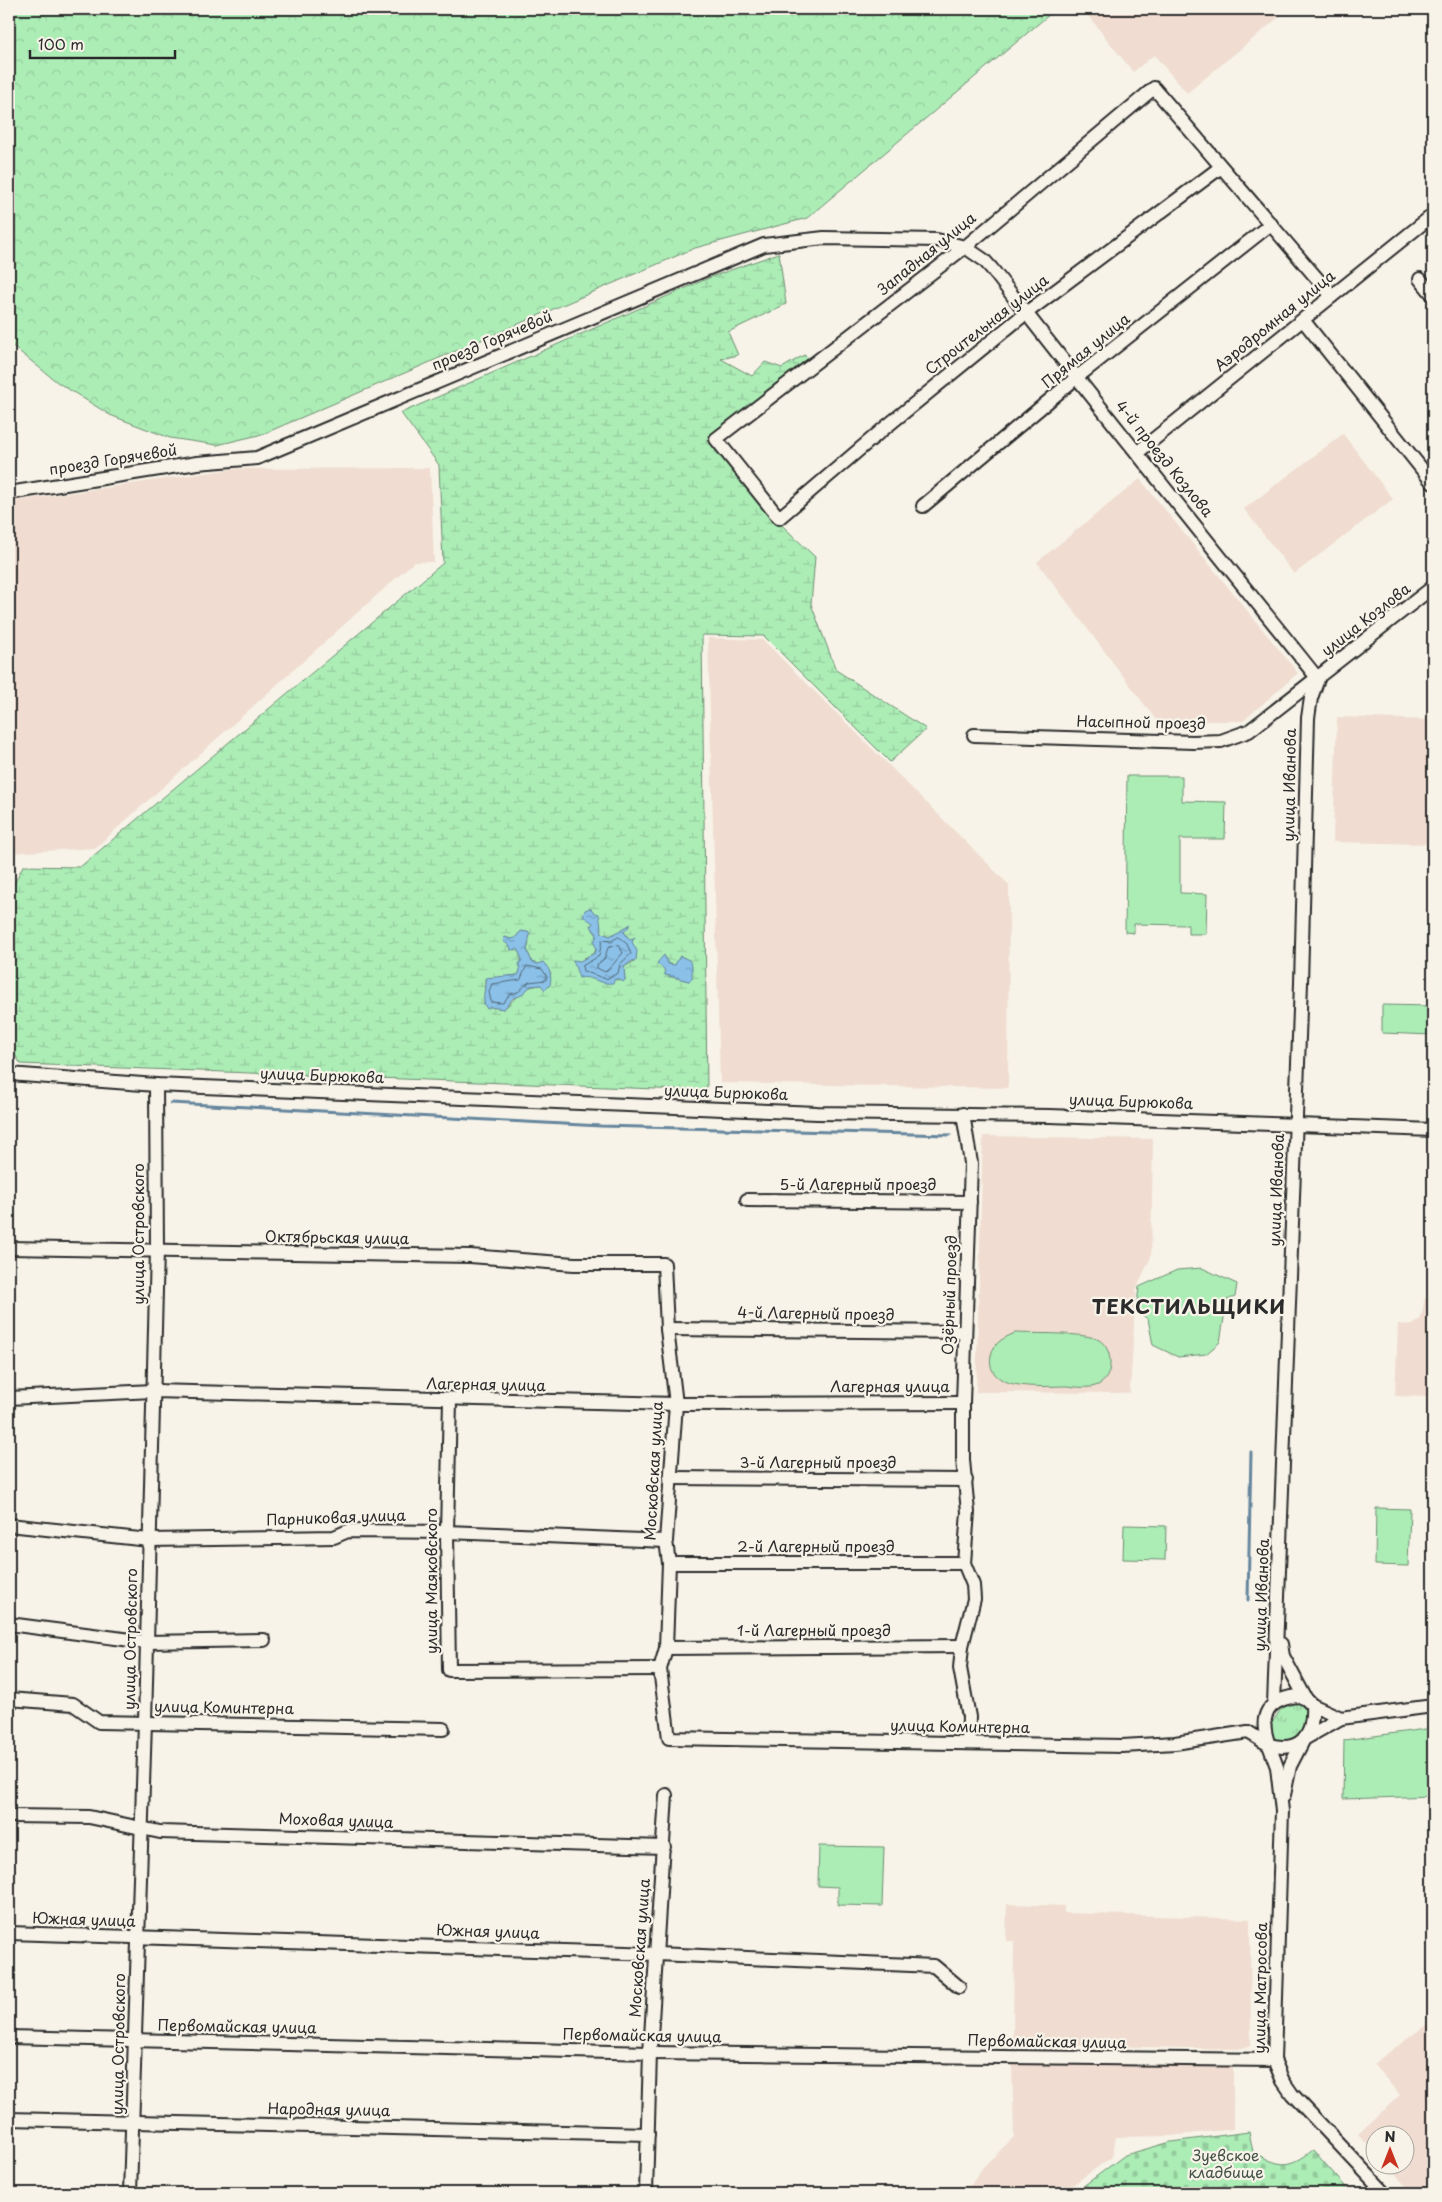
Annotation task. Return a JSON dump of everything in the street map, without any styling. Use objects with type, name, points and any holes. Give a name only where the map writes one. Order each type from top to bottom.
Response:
[{"type":"street","name":"Западная улица","points":[[779,518],[716,439],[965,247],[1154,88],[1221,167]]},
{"type":"street","points":[[1221,167],[1332,296]]},
{"type":"street","name":"Строительная улица","points":[[779,518],[881,431],[1026,313],[1221,167]]},
{"type":"street","name":"Аэродромная улица","points":[[1138,452],[1433,215]]},
{"type":"street","name":"Прямая улица","points":[[924,506],[1076,378],[1271,224]]},
{"type":"street","name":"проезд Горячевой","points":[[9,493],[197,464],[257,458],[764,245],[824,238],[937,240],[965,247],[984,260]]},
{"type":"street","name":"4-й проезд Козлова","points":[[984,260],[1076,378],[1138,452],[1318,679]]},
{"type":"street","points":[[1420,279],[1433,295]]},
{"type":"street","points":[[1303,320],[1433,483]]},
{"type":"street","name":"улица Козлова","points":[[1318,679],[1433,587]]},
{"type":"street","name":"Насыпной проезд","points":[[974,735],[1193,742],[1221,741],[1249,731],[1318,679]]},
{"type":"street","name":"улица Иванова","points":[[1271,1708],[1278,1621],[1296,1125],[1308,718],[1311,698],[1318,679]]},
{"type":"street","name":"улица Бирюкова","points":[[12,1072],[156,1085],[817,1113],[962,1114],[1433,1130]]},
{"type":"street","name":"улица Островского","points":[[130,2193],[134,2123],[134,2041],[145,1722],[157,1250],[156,1085]]},
{"type":"street","name":"Озёрный проезд","points":[[962,1114],[971,1163],[962,1403],[968,1512],[964,1563],[973,1585],[974,1599],[962,1646],[960,1668],[969,1717],[968,1743]]},
{"type":"street","name":"5-й Лагерный проезд","points":[[747,1200],[970,1202]]},
{"type":"street","name":"Октябрьская улица","points":[[9,1248],[470,1256],[574,1264],[664,1264]]},
{"type":"street","name":"Московская улица","points":[[664,1264],[667,1329],[676,1404],[666,1541],[669,1563],[666,1648],[660,1670],[669,1738]]},
{"type":"street","name":"4-й Лагерный проезд","points":[[667,1329],[965,1332]]},
{"type":"street","name":"Лагерная улица","points":[[9,1398],[153,1392],[676,1404],[962,1403]]},
{"type":"street","name":"улица Маяковского","points":[[450,1400],[447,1532],[449,1670],[660,1670]]},
{"type":"street","name":"3-й Лагерный проезд","points":[[670,1478],[966,1480]]},
{"type":"street","name":"Парниковая улица","points":[[9,1525],[149,1540],[334,1537],[348,1531],[447,1532],[666,1541]]},
{"type":"street","name":"2-й Лагерный проезд","points":[[669,1563],[964,1563]]},
{"type":"street","points":[[1278,1621],[1283,1656],[1309,1702],[1313,1717],[1290,1766],[1281,1806]]},
{"type":"street","points":[[9,1624],[146,1642],[264,1640]]},
{"type":"street","name":"1-й Лагерный проезд","points":[[666,1648],[962,1646]]},
{"type":"street","points":[[1341,1718],[1299,1696],[1290,1697],[1271,1708],[1248,1732],[1269,1745],[1282,1748],[1296,1746],[1304,1739],[1341,1718],[1433,1706]]},
{"type":"street","name":"улица Коминтерна","points":[[9,1699],[73,1704],[99,1722],[443,1729]]},
{"type":"street","points":[[1269,1745],[1263,1730],[1271,1708]]},
{"type":"street","name":"улица Коминтерна","points":[[669,1738],[1122,1746],[1175,1743],[1248,1732]]},
{"type":"street","name":"улица Матросова","points":[[1269,1745],[1277,1768],[1281,1806],[1274,2060],[1283,2081],[1292,2094],[1381,2192]]},
{"type":"street","name":"Московская улица","points":[[646,2193],[650,2053],[666,1795]]},
{"type":"street","name":"Моховая улица","points":[[9,1816],[90,1817],[141,1826],[160,1832],[664,1847]]},
{"type":"street","name":"Южная улица","points":[[9,1933],[138,1939],[657,1954],[934,1966],[959,1987]]},
{"type":"street","name":"Первомайская улица","points":[[9,2037],[650,2053],[1274,2060]]},
{"type":"street","name":"Народная улица","points":[[9,2119],[648,2134]]},
{"type":"shaded area","points":[[1083,9],[1289,9],[1187,93],[1154,55],[1133,72]]},
{"type":"shaded area","points":[[1343,434],[1393,499],[1294,574],[1244,509]]},
{"type":"shaded area","points":[[430,468],[434,562],[414,562],[95,848],[9,853],[9,502],[232,469]]},
{"type":"shaded area","points":[[1140,479],[1298,673],[1243,721],[1157,721],[1037,562]]},
{"type":"shaded area","points":[[708,638],[763,640],[1009,885],[1008,1088],[720,1083]]},
{"type":"shaded area","points":[[1337,717],[1433,720],[1433,844],[1333,842]]},
{"type":"shaded area","points":[[983,1136],[1153,1139],[1151,1257],[1136,1289],[1130,1393],[976,1392]]},
{"type":"shaded area","points":[[1425,1298],[1433,1298],[1433,1397],[1395,1396],[1398,1324],[1413,1325],[1421,1318]]},
{"type":"shaded area","points":[[1007,1904],[1064,1906],[1064,1913],[1250,1919],[1251,2045],[1238,2049],[1013,2044],[1014,1941],[1006,1941]]},
{"type":"shaded area","points":[[1433,2020],[1433,2193],[1413,2193],[1395,2174],[1414,2174],[1414,2124],[1369,2124],[1400,2095],[1373,2064]]},
{"type":"shaded area","points":[[1012,2062],[1233,2065],[1233,2129],[1170,2136],[1116,2137],[1112,2157],[1061,2193],[959,2193],[971,2185],[983,2167],[1014,2137]]},
{"type":"shaded area","points":[[1364,2128],[1364,2141],[1358,2134]]},
{"type":"green space","points":[[9,9],[1056,9],[807,218],[695,248],[263,434],[217,445],[170,438],[110,415],[57,382],[9,343]]},
{"type":"green space","points":[[779,253],[786,304],[728,332],[738,355],[721,359],[752,376],[765,362],[782,368],[804,355],[809,358],[710,436],[762,506],[815,557],[811,604],[836,670],[926,729],[890,762],[764,636],[702,635],[707,1091],[21,1064],[9,1046],[9,894],[23,866],[80,867],[443,563],[439,465],[401,413],[711,277]],"holes":[[[599,921],[602,933],[610,936],[630,925],[624,932],[630,940],[633,938],[632,942],[636,960],[624,967],[625,980],[593,979],[579,973],[584,958],[595,953],[597,935],[593,930],[593,923]],[[521,931],[529,943],[527,950],[532,962],[538,964],[543,962],[551,974],[541,985],[524,990],[504,1009],[484,1005],[485,979],[518,975],[520,972],[521,962],[518,949],[514,950],[507,944],[505,937],[515,938]],[[664,956],[668,964],[675,965],[680,956],[685,958],[689,981],[665,975]]]},
{"type":"green space","points":[[1127,776],[1182,776],[1182,801],[1226,802],[1225,839],[1180,839],[1180,893],[1207,894],[1206,934],[1188,934],[1188,925],[1134,924],[1134,933],[1125,932]]},
{"type":"green space","points":[[1382,1005],[1433,1006],[1433,1035],[1382,1033]]},
{"type":"green space","points":[[1202,1268],[1237,1284],[1235,1297],[1227,1300],[1220,1342],[1206,1354],[1178,1357],[1153,1345],[1148,1319],[1136,1311],[1139,1287],[1177,1270]]},
{"type":"green space","points":[[1015,1333],[1083,1336],[1099,1340],[1104,1344],[1109,1356],[1110,1363],[1107,1376],[1098,1385],[1087,1387],[1031,1386],[1006,1382],[997,1376],[991,1367],[991,1355],[997,1344]]},
{"type":"green space","points":[[1376,1508],[1410,1509],[1408,1566],[1375,1565]]},
{"type":"green space","points":[[1124,1525],[1166,1526],[1165,1560],[1123,1559]]},
{"type":"green space","points":[[1290,1703],[1299,1703],[1306,1710],[1306,1718],[1296,1736],[1289,1741],[1283,1742],[1277,1740],[1271,1734],[1270,1726],[1281,1709]]},
{"type":"green space","points":[[1433,1728],[1433,1796],[1343,1799],[1344,1740]]},
{"type":"green space","points":[[819,1846],[884,1847],[882,1906],[838,1905],[838,1887],[818,1886]]},
{"type":"green space","name":"Зуевское кладбище","points":[[1249,2132],[1253,2152],[1277,2163],[1283,2164],[1297,2161],[1313,2150],[1351,2193],[1074,2193],[1125,2155],[1171,2142]]},
{"type":"water","points":[[590,908],[599,914],[602,933],[610,936],[631,924],[624,932],[630,940],[635,937],[632,942],[637,951],[636,960],[624,967],[625,980],[623,982],[615,979],[613,983],[604,983],[584,977],[579,978],[573,960],[580,961],[595,953],[596,948],[594,942],[597,935],[591,926],[593,923],[583,916],[585,910]]},
{"type":"water","points":[[521,931],[530,934],[527,950],[532,962],[538,964],[543,962],[547,967],[551,975],[550,985],[545,990],[541,985],[531,986],[520,996],[513,998],[504,1009],[490,1007],[487,1009],[484,999],[485,978],[518,975],[520,971],[519,964],[522,960],[518,949],[511,950],[510,946],[503,941],[504,937],[515,938]]},
{"type":"water","points":[[664,955],[668,964],[675,965],[680,956],[689,960],[692,966],[692,979],[689,981],[665,975],[664,969],[657,963]]},
{"type":"waterway","points":[[171,1103],[601,1126],[950,1135]]},
{"type":"waterway","points":[[1248,1600],[1251,1452]]},
{"type":"district","name":"ТЕКСТИЛЬЩИКИ","points":[[1189,1307]]}]
